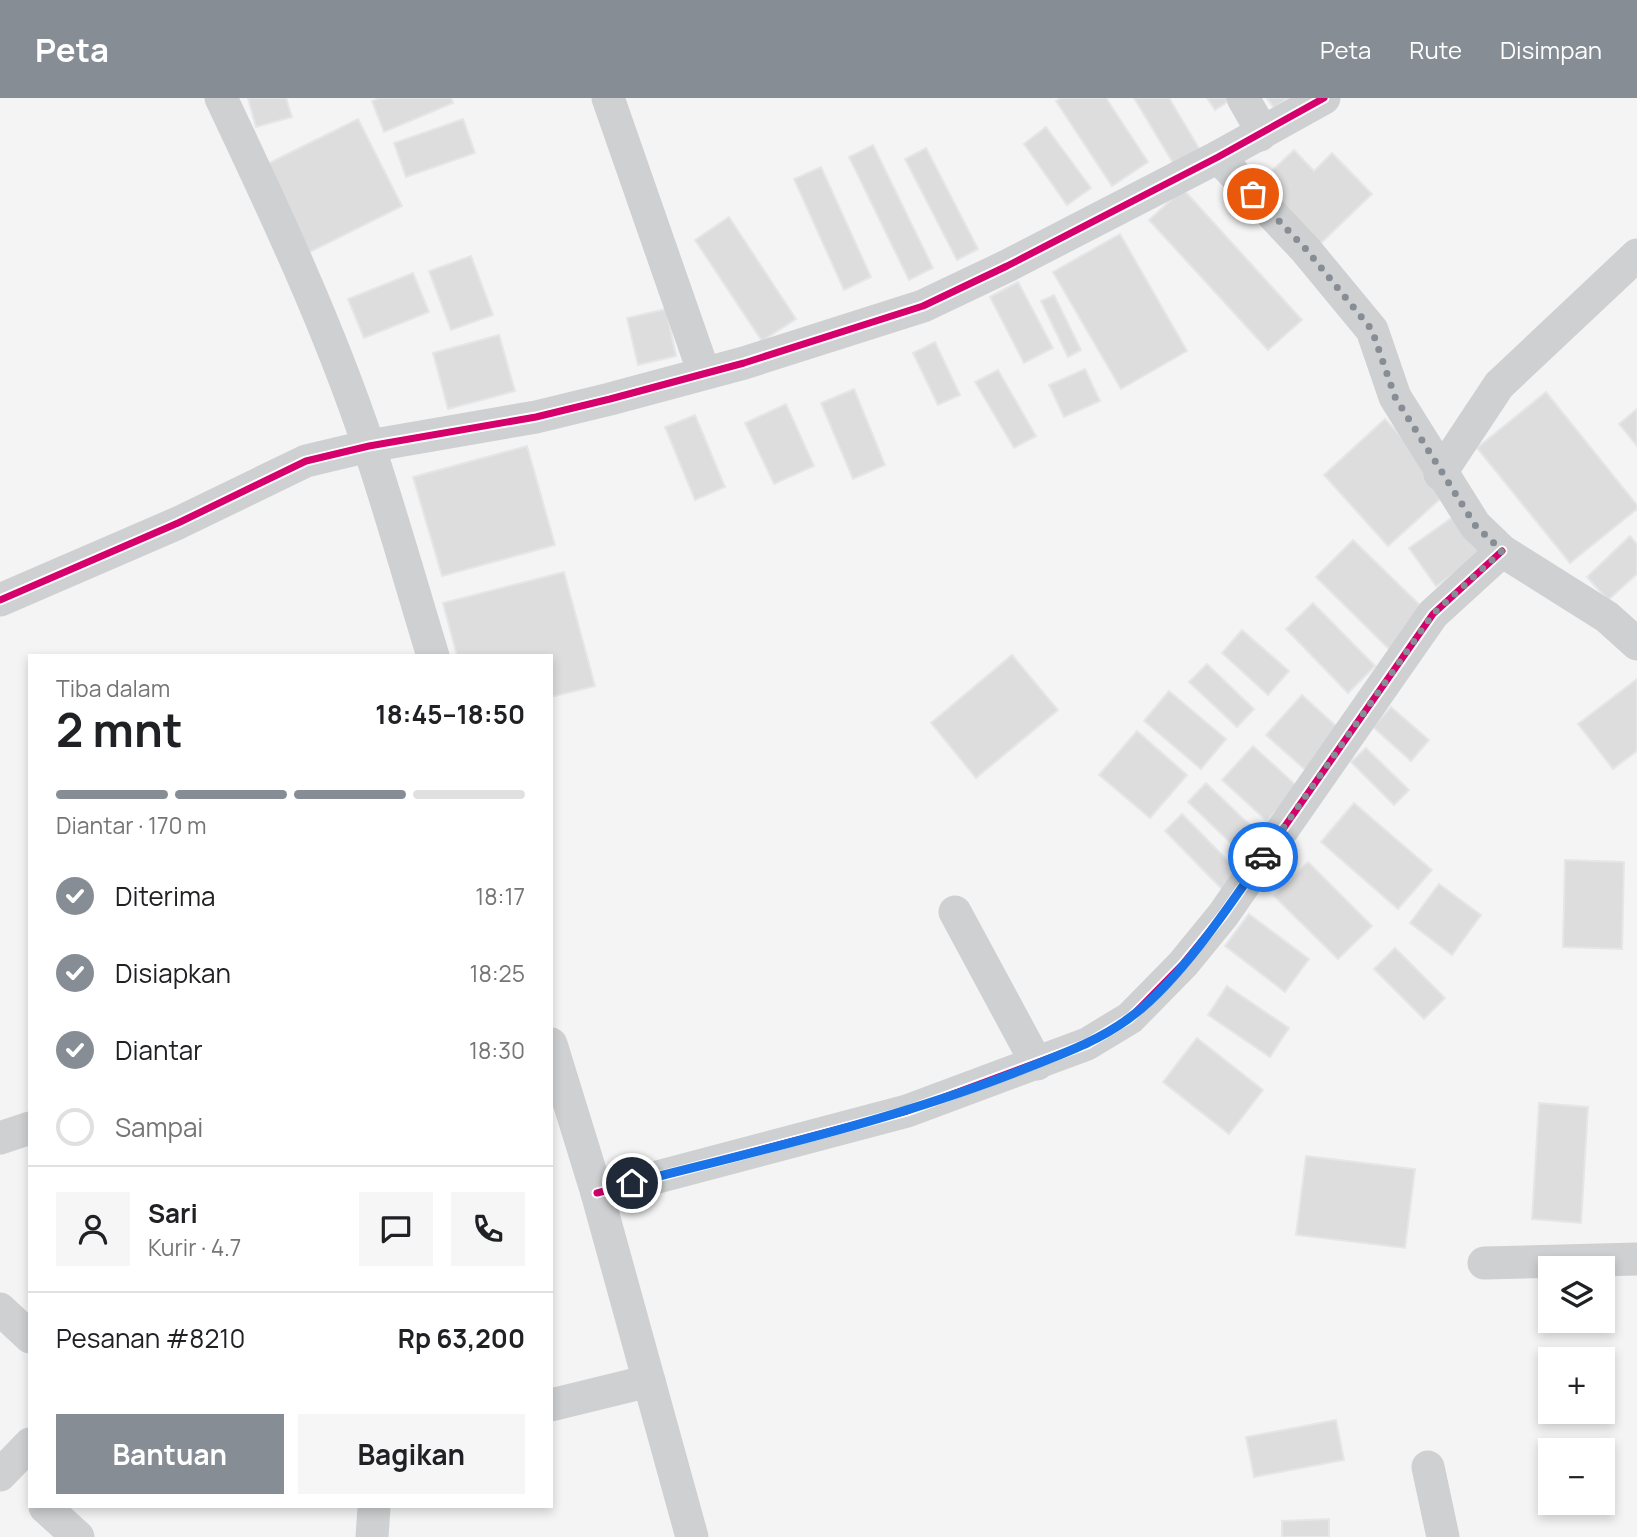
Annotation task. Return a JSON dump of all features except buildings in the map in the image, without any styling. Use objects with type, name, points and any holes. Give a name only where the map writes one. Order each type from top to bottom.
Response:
[{"type":"street","points":[[221,98],[289,242],[369,446],[432,654]]},
{"type":"street","points":[[608,98],[704,373]]},
{"type":"street","points":[[1242,98],[1259,126],[1260,135]]},
{"type":"street","points":[[0,600],[178,523],[306,461],[369,446],[536,417],[704,373],[923,306],[1007,266],[1218,157],[1324,98]]},
{"type":"street","points":[[1218,157],[1305,248],[1372,330],[1395,397],[1440,474],[1475,525],[1502,551],[1607,617],[1637,644]]},
{"type":"street","points":[[1440,474],[1499,385],[1637,255]]},
{"type":"street","points":[[597,1193],[877,1120],[1087,1044],[1130,1018],[1183,964],[1223,915],[1433,614],[1502,551]]},
{"type":"street","points":[[955,912],[1037,1064]]},
{"type":"street","points":[[553,1050],[597,1193],[692,1537]]},
{"type":"street","points":[[0,1138],[28,1129]]},
{"type":"street","points":[[1484,1263],[1637,1259]]},
{"type":"street","points":[[0,1309],[28,1335]]},
{"type":"street","points":[[553,1405],[649,1381]]},
{"type":"street","points":[[28,1446],[2,1470],[28,1490]]},
{"type":"street","points":[[1428,1467],[1443,1537]]},
{"type":"street","points":[[46,1508],[78,1537]]},
{"type":"street","points":[[372,1537],[374,1508]]},
{"type":"cycle path","points":[[0,600],[178,523],[306,461],[369,446],[536,417],[610,399],[744,363],[923,306],[1007,266],[1218,157],[1324,98]]},
{"type":"cycle path","points":[[597,1193],[907,1111],[1087,1044],[1130,1018],[1183,964],[1223,915],[1433,614],[1502,551]]},
{"type":"way so far","points":[[1253,194],[1305,248],[1372,330],[1395,397],[1440,474],[1475,525],[1502,551],[1433,614],[1263,857]]},
{"type":"route","points":[[632,1183],[907,1111],[1087,1044],[1130,1018],[1153,997],[1223,915],[1263,857]]}]
